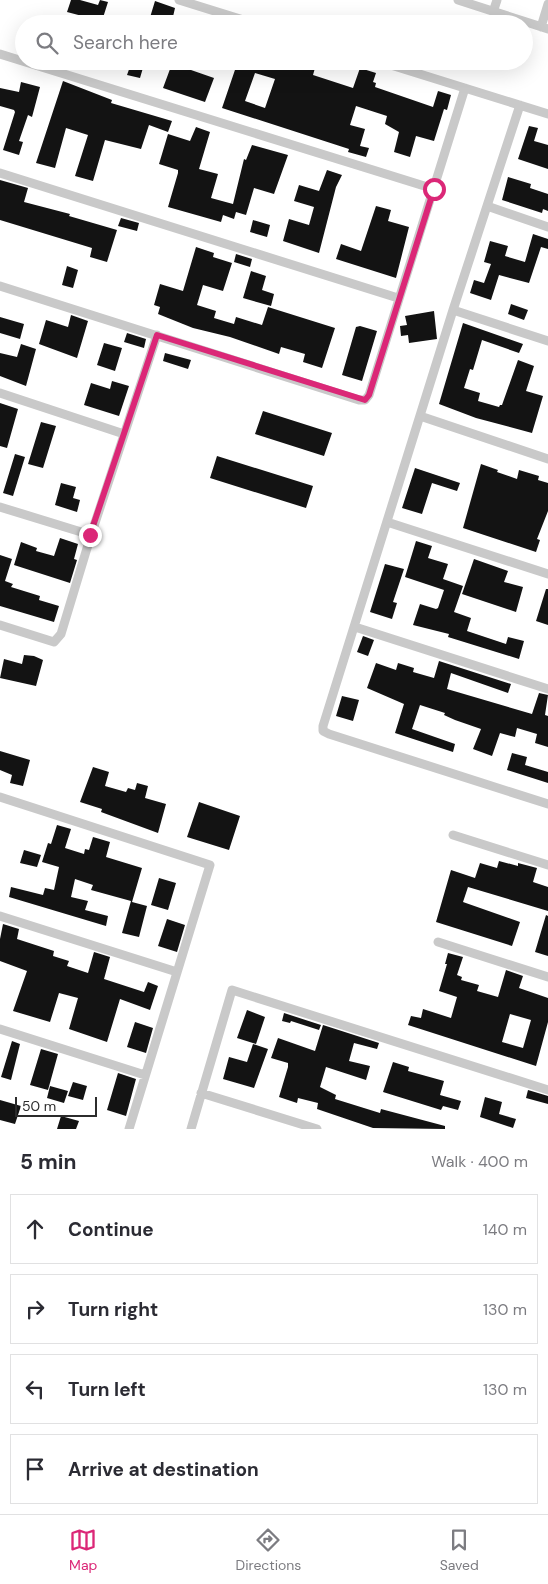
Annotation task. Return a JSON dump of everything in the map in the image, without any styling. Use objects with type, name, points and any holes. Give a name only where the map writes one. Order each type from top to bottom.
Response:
[{"type":"street","points":[[179,0],[227,15]]},
{"type":"street","points":[[458,0],[503,15]]},
{"type":"street","points":[[493,12],[497,0]]},
{"type":"street","points":[[544,28],[548,4]]},
{"type":"street","points":[[0,54],[15,59]]},
{"type":"street","points":[[51,70],[434,189]]},
{"type":"street","points":[[407,70],[548,114]]},
{"type":"street","points":[[0,286],[365,400],[369,395],[465,88]]},
{"type":"street","points":[[520,105],[453,310],[355,627],[322,726],[323,731],[548,804]]},
{"type":"street","points":[[0,174],[398,298]]},
{"type":"street","points":[[487,206],[548,227]]},
{"type":"street","points":[[453,310],[548,341]]},
{"type":"street","points":[[0,625],[54,642],[60,634],[90,535],[157,335]]},
{"type":"street","points":[[0,393],[124,434]]},
{"type":"street","points":[[420,416],[548,459]]},
{"type":"street","points":[[0,507],[90,535]]},
{"type":"street","points":[[387,522],[548,574]]},
{"type":"street","points":[[355,627],[548,689]]},
{"type":"street","points":[[0,797],[210,866],[129,1129]]},
{"type":"street","points":[[453,835],[548,865]]},
{"type":"street","points":[[0,916],[177,972]]},
{"type":"street","points":[[438,942],[548,977]]},
{"type":"street","points":[[191,1129],[232,990],[548,1090]]},
{"type":"street","points":[[0,1029],[145,1075]]},
{"type":"street","points":[[201,1093],[317,1129]]},
{"type":"building","points":[[71,0],[80,0],[98,5],[100,0],[108,2],[104,15],[78,15],[67,12]]},
{"type":"building","points":[[155,1],[175,8],[173,15],[151,15]]},
{"type":"building","points":[[129,70],[142,70],[140,78],[127,75]]},
{"type":"building","points":[[170,70],[191,70],[214,78],[205,102],[163,88]]},
{"type":"building","points":[[235,70],[314,70],[313,75],[353,88],[359,70],[366,70],[376,73],[373,82],[376,83],[375,87],[433,107],[438,91],[451,95],[447,110],[444,109],[434,141],[416,136],[410,157],[394,152],[399,132],[385,124],[387,116],[356,106],[350,125],[365,129],[360,146],[369,148],[366,157],[348,152],[349,149],[222,108]],"holes":[[[255,73],[275,79],[265,108],[245,101]]]},
{"type":"building","points":[[63,81],[112,100],[111,103],[172,121],[168,132],[149,125],[141,149],[105,140],[93,181],[75,176],[88,135],[66,128],[55,168],[36,163]]},
{"type":"building","points":[[21,82],[40,87],[32,117],[28,115],[19,141],[23,142],[19,155],[3,150],[15,112],[0,106],[0,88],[19,92]]},
{"type":"building","points":[[529,126],[538,128],[534,141],[548,145],[548,169],[518,159]]},
{"type":"building","points":[[196,127],[210,132],[199,169],[218,174],[211,198],[233,204],[244,159],[246,160],[252,145],[288,155],[274,194],[254,188],[246,215],[236,212],[234,219],[223,215],[221,222],[168,207],[178,170],[159,164],[168,134],[190,141]]},
{"type":"building","points":[[327,170],[342,175],[336,187],[319,253],[283,241],[289,219],[309,225],[314,207],[294,201],[299,185],[319,191]]},
{"type":"building","points":[[508,177],[531,184],[530,188],[548,194],[548,211],[543,209],[542,213],[502,200]]},
{"type":"building","points":[[0,180],[28,188],[24,202],[70,214],[69,216],[117,230],[107,262],[90,257],[92,248],[0,220]]},
{"type":"building","points":[[376,206],[391,210],[388,221],[409,227],[396,278],[336,259],[341,244],[361,251]]},
{"type":"building","points":[[121,218],[139,223],[137,231],[118,226]]},
{"type":"building","points":[[253,220],[270,225],[267,237],[250,232]]},
{"type":"building","points":[[533,234],[548,239],[548,249],[541,247],[529,283],[499,275],[491,300],[470,293],[474,280],[484,283],[491,264],[484,262],[490,241],[508,246],[505,256],[525,262]]},
{"type":"building","points":[[196,247],[214,253],[213,257],[232,263],[223,291],[203,285],[197,305],[216,311],[214,318],[234,324],[236,317],[262,325],[268,307],[335,328],[322,368],[303,362],[305,354],[281,347],[279,354],[230,337],[193,328],[158,314],[160,307],[154,305],[160,284],[183,291]]},
{"type":"building","points":[[236,254],[252,259],[250,267],[234,262]]},
{"type":"building","points":[[67,266],[78,270],[73,288],[62,285]]},
{"type":"building","points":[[251,271],[266,276],[262,290],[274,294],[271,306],[243,298]]},
{"type":"building","points":[[511,304],[528,310],[524,320],[508,314]]},
{"type":"building","points":[[434,311],[437,339],[409,343],[408,335],[401,336],[400,326],[407,325],[405,316]]},
{"type":"building","points":[[71,315],[88,321],[77,358],[39,344],[46,320],[68,327]]},
{"type":"building","points":[[0,317],[24,324],[20,339],[0,333]]},
{"type":"building","points":[[463,323],[523,344],[519,353],[482,340],[473,370],[470,369],[464,388],[480,393],[478,401],[499,407],[502,405],[518,360],[534,366],[526,391],[543,396],[532,433],[476,418],[439,404]]},
{"type":"building","points":[[360,326],[377,331],[362,381],[342,375],[356,327]]},
{"type":"building","points":[[127,333],[146,339],[144,348],[124,342]]},
{"type":"building","points":[[104,343],[122,348],[115,371],[97,365]]},
{"type":"building","points":[[21,344],[36,349],[26,386],[0,376],[0,353],[17,357]]},
{"type":"building","points":[[165,353],[191,360],[188,369],[163,361]]},
{"type":"building","points":[[112,381],[129,386],[119,416],[84,405],[91,383],[110,389]]},
{"type":"building","points":[[0,403],[18,409],[7,448],[0,446]]},
{"type":"building","points":[[263,411],[332,433],[324,456],[255,434]]},
{"type":"building","points":[[41,422],[56,426],[43,468],[28,464]]},
{"type":"building","points":[[15,454],[25,457],[13,496],[3,493]]},
{"type":"building","points":[[217,456],[313,486],[306,508],[210,478]]},
{"type":"building","points":[[481,464],[517,479],[519,470],[539,476],[538,480],[548,483],[548,511],[537,539],[540,540],[536,552],[463,528]]},
{"type":"building","points":[[415,468],[460,483],[457,491],[432,483],[422,514],[402,508]]},
{"type":"building","points":[[61,483],[76,487],[73,498],[80,500],[77,512],[55,505]]},
{"type":"building","points":[[60,538],[78,544],[74,559],[77,560],[70,583],[14,565],[21,542],[37,548],[36,551],[54,556]]},
{"type":"building","points":[[416,541],[432,546],[428,558],[448,564],[443,579],[463,586],[454,612],[471,618],[467,631],[506,644],[508,637],[524,641],[519,659],[448,637],[449,634],[413,625],[420,604],[438,608],[444,590],[405,577]]},
{"type":"building","points":[[0,555],[12,559],[5,581],[13,584],[11,587],[40,596],[39,600],[59,606],[54,622],[0,606]]},
{"type":"building","points":[[474,559],[508,571],[504,582],[523,587],[516,612],[462,594]]},
{"type":"building","points":[[385,564],[404,569],[393,602],[397,603],[392,619],[370,612]]},
{"type":"building","points":[[546,589],[548,589],[548,625],[536,621]]},
{"type":"building","points":[[363,636],[374,640],[368,656],[357,652]]},
{"type":"building","points":[[24,655],[34,656],[43,660],[36,686],[0,678],[4,659],[22,664]]},
{"type":"building","points":[[439,661],[511,684],[508,693],[451,673],[447,689],[532,714],[539,693],[548,695],[545,715],[548,716],[548,747],[535,743],[537,734],[517,728],[515,737],[500,733],[492,756],[473,749],[481,729],[455,720],[444,715],[445,713],[420,705],[412,729],[455,744],[453,752],[395,733],[404,704],[367,688],[376,663],[396,670],[398,663],[414,668],[413,672],[434,678]]},
{"type":"building","points":[[342,696],[359,700],[353,721],[336,716]]},
{"type":"building","points":[[0,751],[30,760],[23,786],[10,783],[12,775],[0,770]]},
{"type":"building","points":[[512,753],[527,757],[525,765],[548,772],[548,783],[507,770]]},
{"type":"building","points":[[93,767],[109,772],[105,786],[126,792],[128,788],[135,790],[137,783],[148,786],[145,798],[166,804],[158,833],[101,812],[102,809],[80,802]]},
{"type":"building","points":[[199,802],[240,816],[229,850],[187,837]]},
{"type":"building","points":[[57,825],[71,829],[65,848],[84,854],[85,849],[89,850],[93,837],[110,842],[106,857],[142,868],[132,902],[147,906],[139,937],[122,933],[131,901],[91,890],[93,885],[75,879],[71,897],[88,901],[85,910],[108,916],[106,926],[9,897],[11,887],[43,895],[45,888],[54,890],[59,867],[42,862],[48,843],[51,844]]},
{"type":"building","points":[[24,850],[41,855],[37,867],[20,863]]},
{"type":"building","points":[[499,861],[537,868],[533,882],[548,887],[548,911],[468,887],[463,902],[520,922],[512,946],[436,922],[451,870],[475,878],[480,863],[497,868]]},
{"type":"building","points":[[159,878],[176,883],[168,910],[151,905]]},
{"type":"building","points":[[546,915],[548,916],[548,956],[535,952]]},
{"type":"building","points":[[167,919],[185,925],[177,952],[158,946]]},
{"type":"building","points":[[3,924],[19,929],[17,939],[54,951],[53,956],[69,961],[67,966],[88,973],[94,952],[110,957],[104,979],[144,992],[148,982],[158,986],[150,1010],[120,999],[107,1042],[69,1029],[78,998],[59,993],[50,1022],[13,1011],[27,971],[0,961],[0,939]]},
{"type":"building","points":[[448,953],[463,957],[457,975],[462,977],[461,980],[479,985],[477,991],[498,997],[506,970],[523,976],[519,988],[548,998],[548,1022],[536,1066],[408,1025],[411,1016],[421,1018],[423,1009],[451,1018],[457,997],[439,991],[447,964],[445,964]],"holes":[[[510,1014],[531,1020],[523,1048],[502,1042]]]},
{"type":"building","points":[[247,1010],[265,1017],[256,1044],[237,1038]]},
{"type":"building","points":[[284,1013],[321,1025],[319,1030],[291,1021],[290,1023],[282,1021]]},
{"type":"building","points":[[135,1022],[153,1028],[146,1053],[127,1047]]},
{"type":"building","points":[[323,1025],[379,1043],[377,1049],[354,1043],[349,1061],[370,1066],[366,1080],[326,1067],[320,1087],[336,1095],[335,1099],[380,1113],[381,1109],[445,1126],[445,1129],[373,1128],[317,1109],[318,1103],[298,1098],[297,1103],[279,1097],[288,1063],[271,1058],[278,1038],[315,1051]]},
{"type":"building","points":[[12,1041],[20,1044],[11,1080],[1,1077]]},
{"type":"building","points":[[253,1044],[268,1049],[254,1088],[223,1079],[229,1057],[247,1062]]},
{"type":"building","points":[[41,1049],[58,1054],[48,1090],[30,1085]]},
{"type":"building","points":[[393,1062],[409,1067],[408,1071],[444,1081],[440,1095],[461,1101],[458,1110],[443,1106],[441,1110],[383,1092]]},
{"type":"building","points":[[118,1073],[136,1079],[126,1116],[107,1110]]},
{"type":"building","points":[[73,1082],[87,1086],[83,1100],[68,1096]]},
{"type":"building","points":[[50,1086],[68,1091],[64,1103],[47,1098]]},
{"type":"building","points":[[528,1090],[548,1096],[548,1104],[526,1098]]},
{"type":"building","points":[[485,1097],[502,1102],[499,1114],[516,1119],[513,1128],[480,1117]]},
{"type":"building","points":[[0,1100],[21,1106],[15,1124],[0,1120]]},
{"type":"building","points":[[61,1116],[79,1121],[76,1129],[57,1129]]},
{"type":"route","points":[[90,535],[157,335],[359,400],[365,400],[369,395],[398,298],[434,189]]}]
